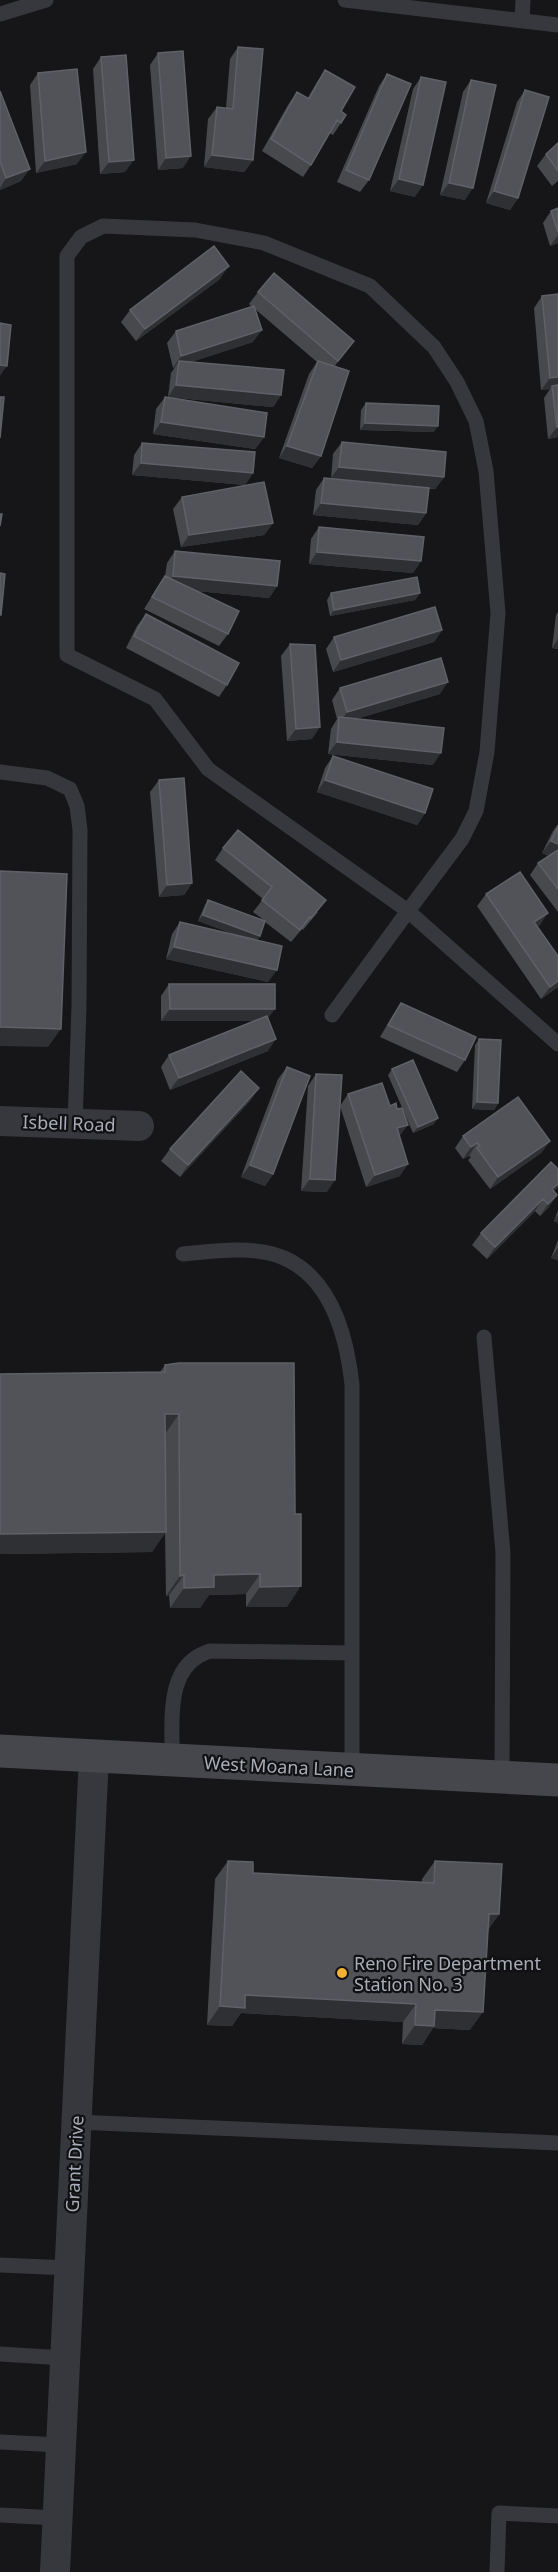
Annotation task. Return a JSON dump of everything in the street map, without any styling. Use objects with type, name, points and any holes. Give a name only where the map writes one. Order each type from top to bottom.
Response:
[{"type":"main road","name":"West Moana Lane","points":[[0,1751],[558,1780]]},
{"type":"street","name":"Isbell Road","points":[[0,1121],[139,1126]]},
{"type":"street","name":"Grant Drive","points":[[55,2572],[94,1756]]},
{"type":"lane","points":[[0,14],[46,0]]},
{"type":"lane","points":[[345,0],[558,25]]},
{"type":"lane","points":[[522,21],[523,0]]},
{"type":"lane","points":[[332,1015],[408,911],[462,839],[476,811],[487,752],[498,613],[486,471],[476,421],[457,382],[434,347],[370,286],[264,243],[195,230],[103,226],[81,237],[67,256],[67,655],[155,699],[208,769],[408,911],[558,1044]]},
{"type":"lane","points":[[0,772],[47,778],[70,789],[77,806],[80,830],[79,995],[75,1124]]},
{"type":"lane","points":[[183,1254],[215,1251],[255,1252],[282,1257],[305,1269],[322,1291],[340,1325],[349,1356],[352,1385],[352,1770]]},
{"type":"lane","points":[[484,1337],[503,1553],[502,1777]]},
{"type":"lane","points":[[172,1760],[174,1698],[178,1680],[187,1664],[196,1655],[210,1651],[352,1653]]},
{"type":"lane","points":[[76,2122],[558,2143]]},
{"type":"lane","points":[[0,2265],[69,2268]]},
{"type":"lane","points":[[0,2354],[65,2358]]},
{"type":"lane","points":[[0,2442],[61,2445]]},
{"type":"lane","points":[[497,2572],[499,2513],[558,2516]]},
{"type":"lane","points":[[0,2516],[57,2518]]},
{"type":"building","points":[[238,47],[263,49],[253,160],[212,155],[217,107],[233,109]]},
{"type":"building","points":[[183,51],[191,156],[166,158],[158,53]]},
{"type":"building","points":[[126,55],[134,160],[109,162],[101,57]]},
{"type":"building","points":[[77,69],[86,152],[45,161],[38,73]]},
{"type":"building","points":[[325,70],[355,87],[341,111],[346,115],[341,123],[337,120],[311,165],[271,139],[297,92],[309,99]]},
{"type":"building","points":[[387,74],[411,84],[369,180],[346,170]]},
{"type":"building","points":[[421,77],[446,82],[423,185],[399,179]]},
{"type":"building","points":[[471,80],[496,85],[473,188],[449,183]]},
{"type":"building","points":[[525,90],[549,97],[518,198],[494,191]]},
{"type":"building","points":[[0,91],[30,169],[6,178],[0,161]]},
{"type":"building","points":[[558,143],[558,171],[546,154]]},
{"type":"building","points":[[558,208],[558,232],[551,211]]},
{"type":"building","points":[[214,246],[229,266],[145,329],[130,310]]},
{"type":"building","points":[[274,273],[354,341],[338,361],[258,292]]},
{"type":"building","points":[[558,294],[558,377],[550,378],[542,296]]},
{"type":"building","points":[[254,306],[262,330],[181,356],[176,331]]},
{"type":"building","points":[[0,323],[11,325],[7,366],[0,365]]},
{"type":"building","points":[[179,361],[284,370],[281,395],[176,385]]},
{"type":"building","points":[[318,361],[349,371],[321,456],[287,446]]},
{"type":"building","points":[[558,385],[558,427],[557,427],[552,386]]},
{"type":"building","points":[[0,397],[4,397],[0,438]]},
{"type":"building","points":[[165,397],[267,413],[264,437],[161,422]]},
{"type":"building","points":[[366,403],[439,406],[438,426],[365,423]]},
{"type":"building","points":[[342,442],[446,452],[444,477],[339,467]]},
{"type":"building","points":[[142,443],[255,452],[253,473],[141,463]]},
{"type":"building","points":[[324,478],[429,488],[426,513],[321,503]]},
{"type":"building","points":[[264,482],[273,523],[189,535],[182,497]]},
{"type":"building","points":[[319,527],[424,537],[421,561],[317,552]]},
{"type":"building","points":[[175,551],[280,561],[277,586],[173,576]]},
{"type":"building","points":[[0,573],[5,574],[1,615],[0,615]]},
{"type":"building","points":[[165,576],[239,611],[228,634],[152,597]]},
{"type":"building","points":[[417,577],[420,593],[334,610],[331,593]]},
{"type":"building","points":[[435,607],[442,630],[341,660],[334,637]]},
{"type":"building","points":[[146,614],[239,663],[227,685],[134,636]]},
{"type":"building","points":[[290,644],[315,645],[320,727],[296,729]]},
{"type":"building","points":[[441,658],[448,682],[347,712],[340,688]]},
{"type":"building","points":[[339,717],[444,728],[441,753],[337,742]]},
{"type":"building","points":[[333,756],[433,789],[425,813],[325,780]]},
{"type":"building","points":[[184,778],[192,883],[167,885],[159,780]]},
{"type":"building","points":[[558,826],[558,844],[551,841]]},
{"type":"building","points":[[238,830],[326,900],[300,930],[262,900],[272,887],[223,848]]},
{"type":"building","points":[[558,850],[558,889],[538,863]]},
{"type":"building","points":[[0,871],[67,874],[61,1029],[0,1027]]},
{"type":"building","points":[[520,872],[548,913],[534,922],[558,956],[558,981],[550,987],[486,894]]},
{"type":"building","points":[[208,900],[265,921],[260,936],[203,915]]},
{"type":"building","points":[[180,922],[282,946],[277,970],[174,947]]},
{"type":"building","points":[[169,984],[275,984],[275,1009],[170,1009]]},
{"type":"building","points":[[401,1003],[476,1037],[465,1060],[388,1025]]},
{"type":"building","points":[[267,1016],[276,1039],[179,1078],[169,1055]]},
{"type":"building","points":[[479,1039],[501,1040],[498,1103],[477,1102]]},
{"type":"building","points":[[413,1060],[438,1118],[418,1127],[392,1069]]},
{"type":"building","points":[[287,1067],[310,1076],[273,1174],[250,1165]]},
{"type":"building","points":[[241,1071],[259,1088],[188,1165],[170,1149]]},
{"type":"building","points":[[316,1074],[342,1075],[335,1180],[310,1179]]},
{"type":"building","points":[[382,1083],[390,1106],[396,1103],[397,1109],[402,1108],[408,1125],[397,1128],[408,1164],[375,1175],[348,1094]]},
{"type":"building","points":[[518,1097],[550,1141],[498,1177],[477,1148],[480,1146],[477,1143],[471,1147],[463,1136]]},
{"type":"building","points":[[551,1162],[558,1169],[558,1184],[552,1189],[557,1195],[548,1204],[543,1199],[495,1247],[481,1233]]},
{"type":"building","points":[[294,1363],[295,1514],[301,1514],[301,1586],[260,1587],[260,1574],[214,1575],[214,1587],[184,1588],[184,1575],[180,1576],[179,1414],[165,1414],[166,1532],[0,1534],[0,1374],[165,1372],[165,1365]]},
{"type":"building","name":"Reno Fire Department Station No. 3","points":[[228,1861],[253,1862],[253,1873],[434,1883],[435,1861],[502,1864],[499,1914],[489,1914],[483,2012],[435,2010],[434,2026],[415,2025],[416,2004],[245,1995],[245,2008],[220,2006]]},
{"type":"place","name":"Reno Fire Department Station No. 3","points":[[342,1973]]}]
